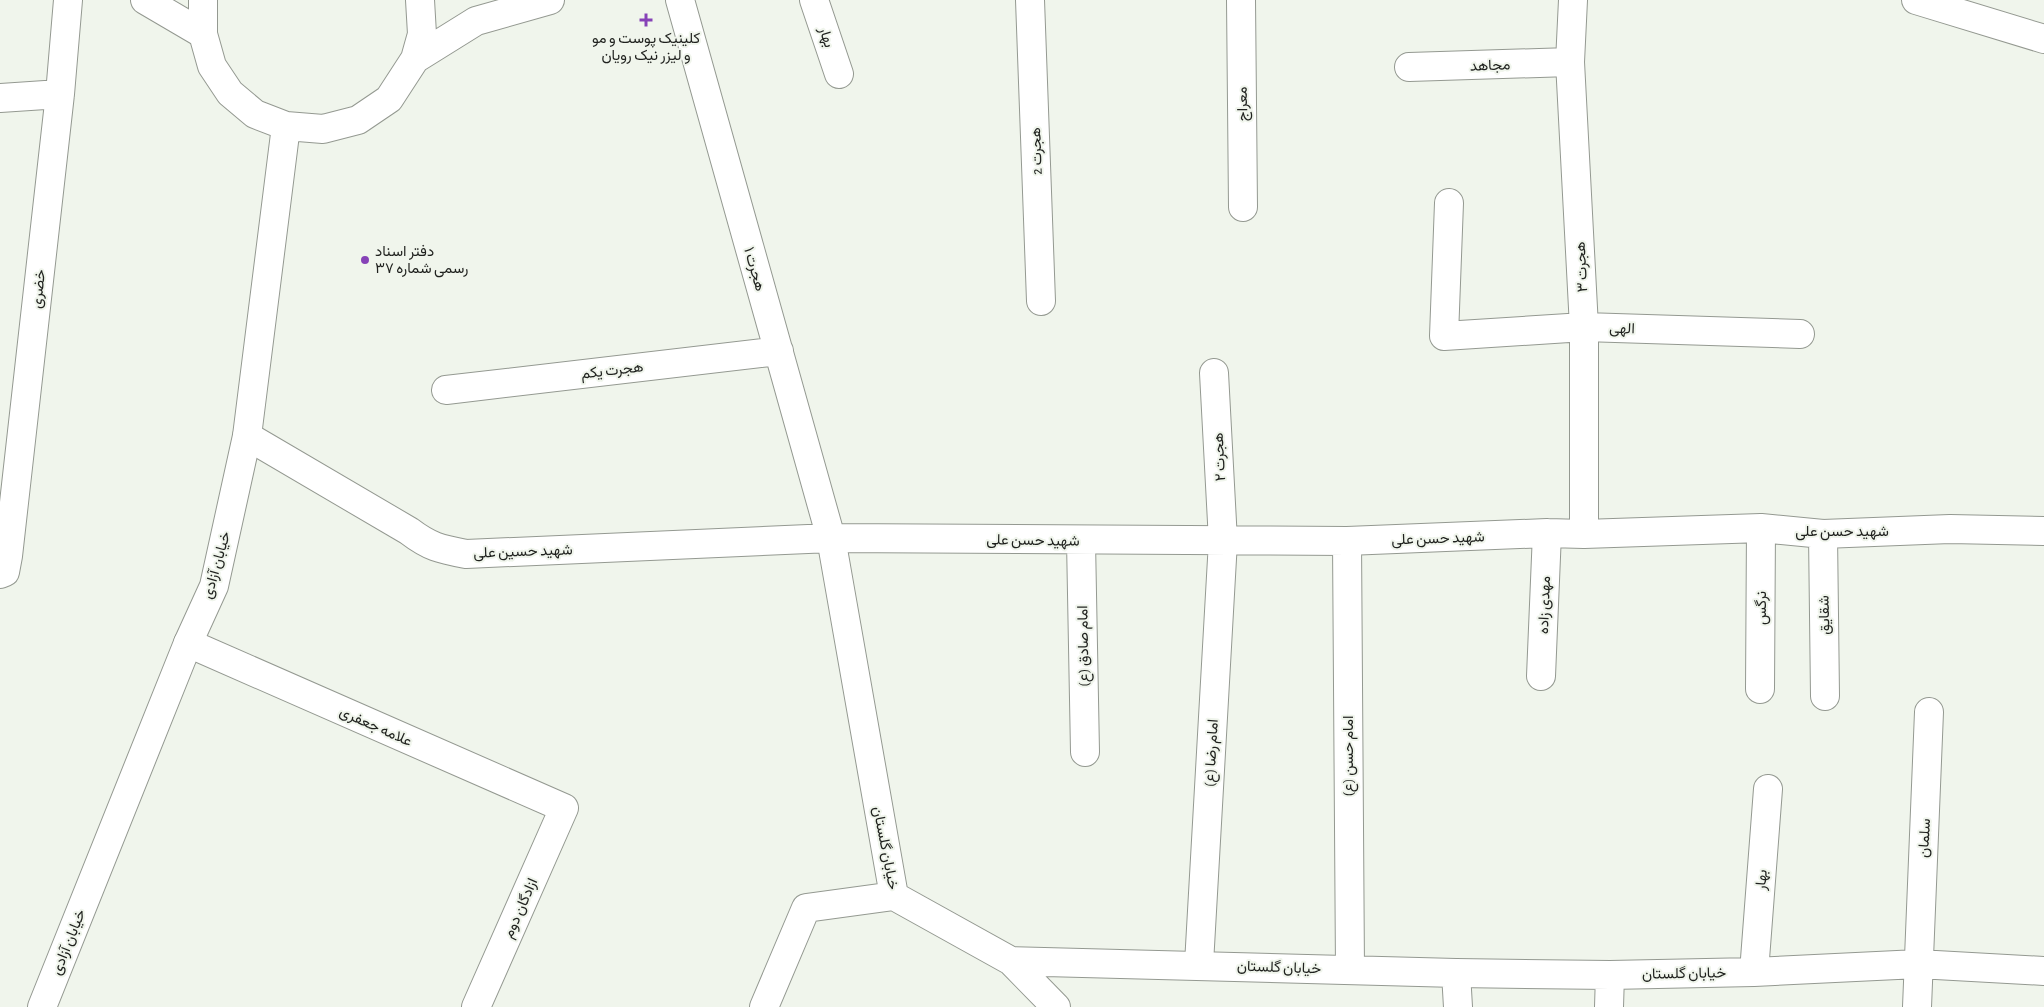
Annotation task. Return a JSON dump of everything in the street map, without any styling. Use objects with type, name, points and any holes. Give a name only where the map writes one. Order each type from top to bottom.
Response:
[{"type":"street","name":"خضری","points":[[0,574],[4,572],[8,556],[60,94],[68,0]]},
{"type":"street","points":[[145,0],[203,34]]},
{"type":"street","points":[[204,0],[203,34],[212,66],[230,93],[255,114],[286,126],[322,129],[358,120],[389,99],[415,59],[422,34],[420,0]]},
{"type":"street","points":[[415,59],[476,22],[550,0]]},
{"type":"street","name":"هجرت ۱","points":[[680,0],[830,538]]},
{"type":"street","name":"بهار","points":[[814,0],[839,74]]},
{"type":"street","name":"هجرت 2","points":[[1030,0],[1041,301]]},
{"type":"street","name":"معراج","points":[[1241,0],[1243,207]]},
{"type":"street","name":"هجرت ۳","points":[[1573,0],[1570,62],[1584,327],[1584,534]]},
{"type":"street","points":[[1916,0],[2044,38]]},
{"type":"street","name":"مجاهد","points":[[1409,67],[1570,62]]},
{"type":"street","points":[[0,98],[60,94]]},
{"type":"street","name":"خیابان آزادی","points":[[42,1007],[188,643],[214,586],[247,436],[286,126]]},
{"type":"street","name":"الهی","points":[[1449,203],[1444,336],[1584,327],[1800,334]]},
{"type":"street","name":"هجرت یکم","points":[[446,390],[779,351]]},
{"type":"street","name":"هجرت ۲","points":[[1214,373],[1223,542]]},
{"type":"street","name":"شهید حسین علی","points":[[247,436],[409,531],[425,544],[466,554],[830,538]]},
{"type":"street","name":"شهید حسن علی","points":[[830,538],[1223,542],[1347,541],[1547,533],[1584,534],[1761,528],[1823,534],[1950,528],[2044,531]]},
{"type":"street","name":"نرگس","points":[[1760,688],[1761,528]]},
{"type":"street","name":"مهدی زاده","points":[[1541,676],[1547,533]]},
{"type":"street","name":"شقایق","points":[[1823,534],[1825,696]]},
{"type":"street","name":"خیابان گلستان","points":[[830,538],[894,896],[1011,961],[1199,964],[1456,973],[1610,975],[1754,972],[1918,964],[2044,971]]},
{"type":"street","name":"امام صادق (ع)","points":[[1081,541],[1085,752]]},
{"type":"street","name":"امام حسن (ع)","points":[[1347,541],[1350,970]]},
{"type":"street","name":"امام رضا (ع)","points":[[1199,964],[1223,542]]},
{"type":"street","name":"علامه جعفری","points":[[188,643],[564,808]]},
{"type":"street","name":"سلمان","points":[[1917,1007],[1930,712]]},
{"type":"street","name":"بهار","points":[[1754,972],[1768,789]]},
{"type":"street","name":"ازادگان دوم","points":[[476,1007],[564,808]]},
{"type":"street","points":[[764,1007],[806,908],[894,896]]},
{"type":"street","points":[[1011,961],[1056,1007]]},
{"type":"street","points":[[1456,973],[1458,1007]]},
{"type":"street","points":[[1609,1007],[1610,975]]},
{"type":"place","name":"کلینیک پوست و مو و لیزر نیک رویان","points":[[646,20]]},
{"type":"place","name":"دفتر اسناد رسمی شماره ۳۷","points":[[365,260]]}]
